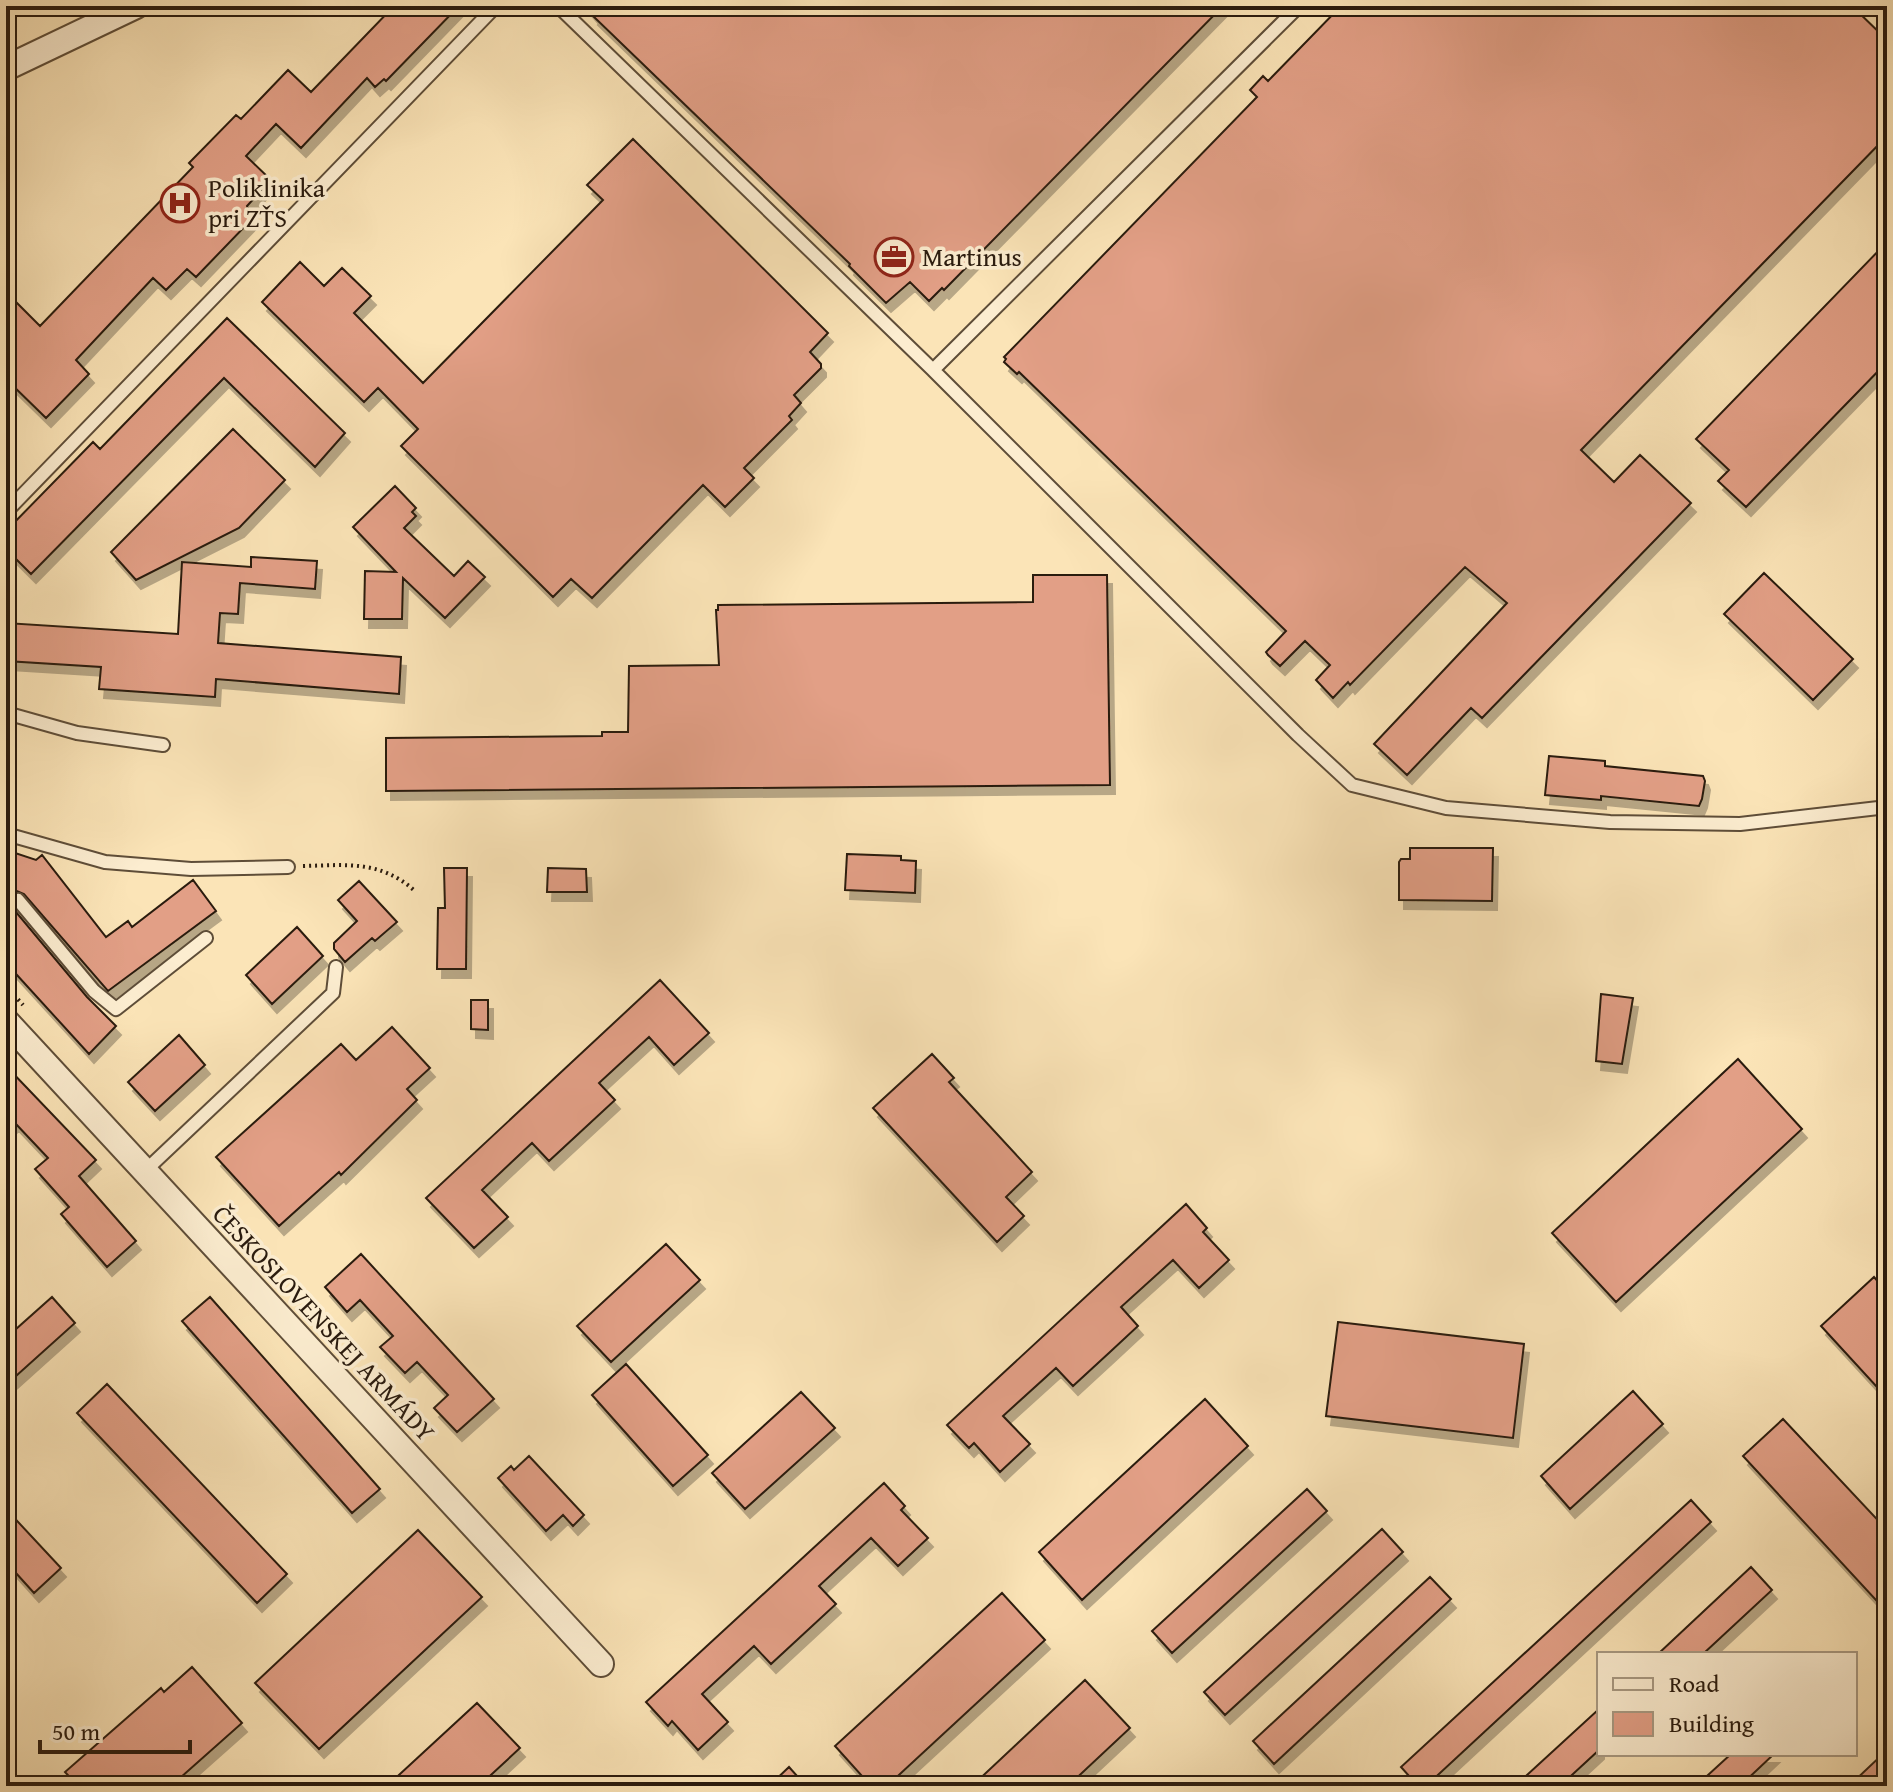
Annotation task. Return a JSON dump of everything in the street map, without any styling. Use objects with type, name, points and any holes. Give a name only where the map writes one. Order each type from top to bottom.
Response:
[{"type":"street","points":[[6,68],[136,6]]},
{"type":"street","name":"ČESKOSLOVENSKEJ ARMÁDY","points":[[6,1021],[601,1664]]},
{"type":"lane","points":[[6,512],[496,6]]},
{"type":"lane","points":[[558,6],[933,370],[1298,735],[1352,785],[1446,808],[1610,822],[1740,824],[1887,807]]},
{"type":"lane","points":[[933,370],[1299,6]]},
{"type":"lane","points":[[6,713],[77,733],[163,745]]},
{"type":"lane","points":[[6,834],[105,862],[191,869],[288,867]]},
{"type":"lane","points":[[6,907],[18,900],[94,991],[116,1009],[206,938]]},
{"type":"lane","points":[[145,1171],[333,993],[336,967]]},
{"type":"path","points":[[288,867],[371,867],[400,878],[415,891]]},
{"type":"building","points":[[394,6],[459,6],[386,81],[384,79],[375,87],[367,78],[301,148],[276,124],[246,156],[271,180],[247,206],[252,219],[196,277],[187,269],[166,290],[153,278],[76,360],[89,374],[46,418],[6,379],[6,292],[40,326],[193,167],[189,163],[236,115],[241,119],[288,70],[311,92]]},
{"type":"building","points":[[586,6],[1223,6],[944,290],[942,288],[929,301],[910,282],[886,303]]},
{"type":"building","points":[[1341,6],[1852,6],[1887,40],[1887,136],[1581,450],[1614,482],[1640,455],[1691,503],[1482,718],[1471,708],[1407,775],[1374,744],[1507,603],[1465,567],[1350,685],[1348,682],[1333,698],[1316,680],[1330,665],[1305,641],[1280,666],[1268,655],[1266,652],[1286,631],[1019,372],[1017,374],[1004,362],[1004,357],[1257,97],[1250,90],[1263,76],[1268,81]]},
{"type":"building","points":[[633,139],[828,333],[810,352],[821,368],[794,395],[801,403],[789,416],[792,420],[744,468],[754,478],[725,507],[703,485],[592,598],[571,579],[553,597],[401,446],[418,429],[378,388],[364,402],[262,302],[300,262],[324,286],[342,268],[371,296],[354,313],[423,383],[603,200],[587,185]]},
{"type":"building","points":[[1887,242],[1887,362],[1746,507],[1718,481],[1729,470],[1696,439]]},
{"type":"building","points":[[227,318],[345,433],[315,467],[224,378],[31,574],[6,549],[6,531],[93,442],[100,449]]},
{"type":"building","points":[[233,429],[285,480],[239,528],[136,580],[111,552]]},
{"type":"building","points":[[395,486],[416,508],[412,512],[416,516],[404,528],[454,576],[468,561],[485,577],[445,618],[403,578],[402,619],[364,619],[365,571],[396,572],[353,527]]},
{"type":"building","points":[[251,557],[317,561],[315,589],[240,583],[238,614],[220,613],[218,643],[401,657],[399,694],[216,679],[215,697],[99,689],[101,667],[6,661],[6,623],[178,634],[182,562],[251,567]]},
{"type":"building","points":[[1764,573],[1853,659],[1813,700],[1724,614]]},
{"type":"building","points":[[1033,575],[1107,575],[1110,785],[386,791],[386,738],[602,736],[602,732],[628,732],[629,666],[719,665],[718,605],[1033,602]]},
{"type":"building","points":[[1549,756],[1605,761],[1605,766],[1703,776],[1702,799],[1699,806],[1601,796],[1601,800],[1545,795]]},
{"type":"building","points":[[1410,848],[1493,848],[1492,901],[1399,900],[1399,862],[1410,859]]},
{"type":"building","points":[[6,850],[36,860],[42,855],[106,937],[128,921],[132,927],[193,880],[216,911],[108,991],[24,894],[17,891],[6,897]]},
{"type":"building","points":[[847,854],[901,856],[901,860],[916,861],[915,893],[845,890]]},
{"type":"building","points":[[444,868],[467,868],[466,969],[437,969],[438,908],[445,908]]},
{"type":"building","points":[[548,868],[586,869],[587,892],[547,892]]},
{"type":"building","points":[[359,881],[397,922],[375,941],[372,938],[345,962],[334,949],[334,943],[357,921],[338,900]]},
{"type":"building","points":[[16,912],[87,997],[116,1026],[89,1054],[6,963],[6,916]]},
{"type":"building","points":[[297,927],[323,956],[272,1004],[246,975]]},
{"type":"building","points":[[660,980],[709,1033],[674,1065],[649,1037],[599,1083],[615,1100],[549,1161],[532,1143],[482,1190],[508,1217],[474,1248],[426,1198]]},
{"type":"building","points":[[1601,994],[1633,998],[1622,1064],[1596,1061]]},
{"type":"building","points":[[471,1000],[488,1000],[488,1030],[471,1029]]},
{"type":"building","points":[[392,1027],[430,1068],[407,1089],[417,1100],[341,1175],[339,1172],[279,1226],[216,1157],[341,1044],[356,1060]]},
{"type":"building","points":[[179,1035],[205,1065],[155,1111],[128,1082]]},
{"type":"building","points":[[932,1054],[954,1078],[949,1082],[1032,1172],[1006,1197],[1024,1216],[997,1242],[873,1108]]},
{"type":"building","points":[[1738,1059],[1802,1129],[1616,1302],[1552,1233]]},
{"type":"building","points":[[6,1066],[96,1160],[79,1176],[136,1241],[107,1267],[61,1214],[69,1207],[35,1169],[48,1158],[14,1122],[6,1129]]},
{"type":"building","points":[[1186,1204],[1207,1228],[1203,1232],[1229,1260],[1199,1288],[1173,1260],[1121,1307],[1138,1326],[1073,1386],[1056,1368],[1003,1416],[1030,1444],[1000,1472],[974,1443],[969,1448],[947,1425]]},
{"type":"building","points":[[666,1244],[700,1280],[611,1362],[577,1326]]},
{"type":"building","points":[[361,1254],[494,1399],[457,1432],[434,1408],[448,1395],[417,1362],[405,1373],[380,1347],[393,1336],[360,1300],[347,1312],[325,1287]]},
{"type":"building","points":[[1874,1277],[1887,1292],[1887,1398],[1821,1326]]},
{"type":"building","points":[[52,1297],[75,1323],[6,1385],[6,1338]]},
{"type":"building","points":[[210,1297],[380,1489],[352,1513],[182,1321]]},
{"type":"building","points":[[1338,1322],[1524,1344],[1513,1438],[1326,1416]]},
{"type":"building","points":[[626,1364],[708,1455],[673,1486],[592,1395]]},
{"type":"building","points":[[107,1384],[287,1574],[257,1603],[77,1413]]},
{"type":"building","points":[[1633,1391],[1663,1424],[1570,1509],[1541,1476]]},
{"type":"building","points":[[801,1392],[835,1428],[745,1509],[712,1473]]},
{"type":"building","points":[[1205,1399],[1248,1446],[1082,1600],[1039,1552]]},
{"type":"building","points":[[1783,1419],[1887,1530],[1887,1612],[1743,1456]]},
{"type":"building","points":[[529,1456],[584,1515],[573,1526],[563,1515],[546,1531],[498,1478],[511,1466],[514,1470]]},
{"type":"building","points":[[884,1483],[905,1506],[901,1510],[928,1538],[898,1566],[871,1538],[819,1586],[836,1604],[771,1664],[754,1646],[702,1694],[728,1722],[698,1750],[672,1721],[668,1726],[646,1702]]},
{"type":"building","points":[[1307,1489],[1327,1511],[1172,1653],[1152,1631]]},
{"type":"building","points":[[1691,1500],[1711,1522],[1426,1786],[1418,1786],[1401,1767]]},
{"type":"building","points":[[6,1509],[61,1568],[34,1593],[6,1562]]},
{"type":"building","points":[[1382,1529],[1403,1552],[1225,1715],[1204,1692]]},
{"type":"building","points":[[418,1530],[482,1597],[319,1749],[255,1683]]},
{"type":"building","points":[[1751,1567],[1772,1590],[1705,1652],[1660,1652]]},
{"type":"building","points":[[1430,1577],[1451,1599],[1274,1764],[1253,1741]]},
{"type":"building","points":[[1002,1593],[1045,1640],[887,1786],[871,1786],[835,1746]]},
{"type":"building","points":[[192,1667],[242,1723],[171,1786],[78,1786],[65,1772],[161,1688],[164,1692]]},
{"type":"building","points":[[1085,1680],[1130,1728],[1068,1786],[972,1786]]},
{"type":"building","points":[[477,1703],[520,1748],[479,1786],[387,1786]]},
{"type":"building","points":[[1597,1711],[1597,1752],[1560,1786],[1515,1786]]},
{"type":"building","points":[[1887,1750],[1887,1786],[1849,1786]]},
{"type":"building","points":[[1729,1756],[1772,1756],[1740,1786],[1696,1786]]},
{"type":"building","points":[[789,1767],[806,1786],[769,1786]]},
{"type":"place","name":"Poliklinika pri ZŤS","points":[[180,203]]},
{"type":"place","name":"Martinus","points":[[894,257]]}]
